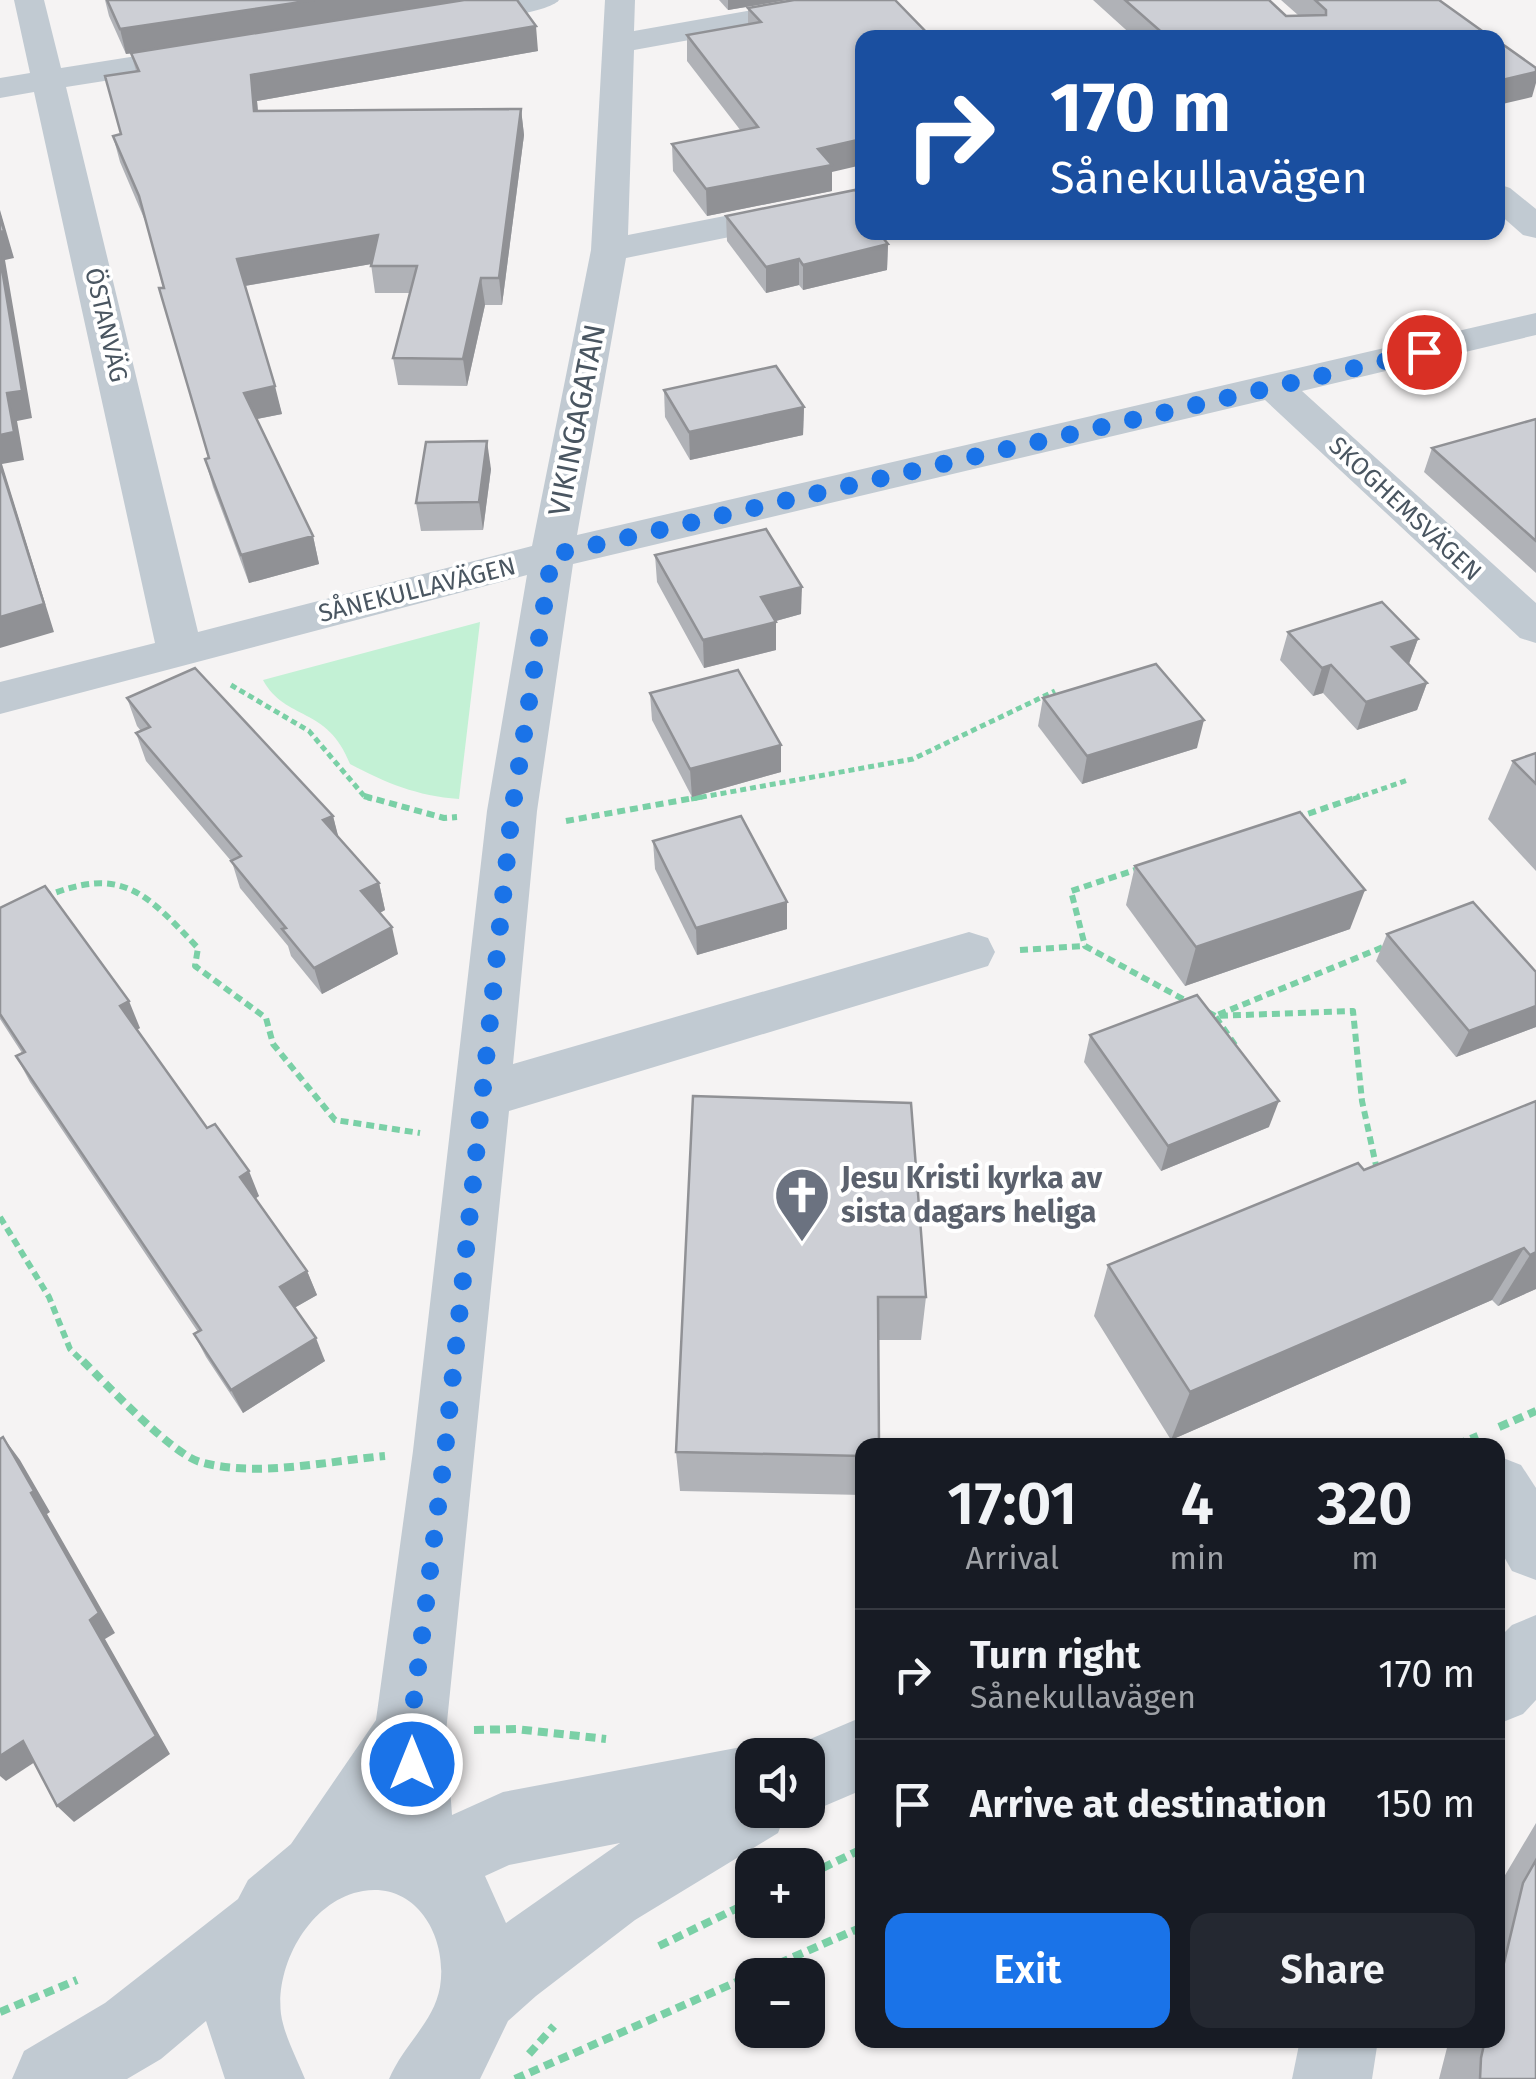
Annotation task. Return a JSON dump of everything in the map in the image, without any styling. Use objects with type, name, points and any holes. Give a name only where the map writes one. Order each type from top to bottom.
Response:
[{"type":"street","name":"ÖSTANVÄG","points":[[29,0],[180,651]]},
{"type":"street","points":[[411,22],[544,0]]},
{"type":"street","points":[[619,21],[862,0]]},
{"type":"street","name":"VIKINGAGATAN","points":[[423,1863],[410,1732],[445,1451],[511,821],[552,555],[609,250],[619,21]]},
{"type":"street","points":[[0,88],[240,49]]},
{"type":"street","points":[[609,250],[855,201]]},
{"type":"street","points":[[1505,202],[1536,226]]},
{"type":"street","name":"SÅNEKULLAVÄGEN","points":[[0,698],[552,555],[1536,324]]},
{"type":"street","name":"SKOGHEMSVÄGEN","points":[[1276,388],[1536,628]]},
{"type":"street","points":[[480,1119],[968,952]]},
{"type":"street","points":[[1505,1483],[1536,1470]]},
{"type":"street","points":[[1505,1497],[1536,1548]]},
{"type":"street","points":[[1505,1682],[1536,1649]]},
{"type":"street","name":"VIKINGAGATAN","points":[[52,2079],[133,2031],[256,1930],[318,1867],[410,1732]]},
{"type":"street","points":[[423,1863],[504,1829],[735,1784]]},
{"type":"street","points":[[477,1997],[545,1936],[612,1888],[735,1817]]},
{"type":"street","points":[[318,1867],[353,1854],[386,1852],[423,1863],[454,1888],[472,1918],[480,1956],[477,1997],[464,2032],[428,2079]]},
{"type":"street","points":[[256,1930],[242,1969],[239,2011],[248,2050],[265,2079]]},
{"type":"path","points":[[180,651],[309,730],[365,798],[444,818],[511,821],[913,759],[1055,691]]},
{"type":"path","points":[[1280,824],[1408,780]]},
{"type":"path","points":[[1085,946],[1071,891],[1147,866]]},
{"type":"path","points":[[39,899],[88,881],[123,885],[160,908],[198,948],[195,966],[266,1018],[274,1044],[335,1120],[480,1119]]},
{"type":"path","points":[[1215,1016],[1394,942]]},
{"type":"path","points":[[968,952],[1085,946],[1215,1016],[1245,1059]]},
{"type":"path","points":[[1215,1016],[1352,1010],[1362,1100],[1381,1186]]},
{"type":"path","points":[[0,1216],[49,1297],[70,1349],[137,1414],[197,1462],[252,1466],[445,1451]]},
{"type":"path","points":[[825,1867],[855,1852]]},
{"type":"path","points":[[652,1949],[735,1910]]},
{"type":"path","points":[[514,2079],[855,1930]]},
{"type":"path","points":[[505,2079],[562,2017]]},
{"type":"green space","points":[[480,622],[459,799],[402,787],[350,764],[330,732],[283,702],[263,680]]},
{"type":"building","points":[[107,0],[314,0],[120,29]]},
{"type":"building","points":[[464,0],[517,0],[536,26],[251,75],[254,111],[521,109],[499,278],[481,278],[463,359],[393,358],[417,266],[371,266],[378,235],[237,259],[275,386],[244,393],[313,536],[241,555],[205,459],[209,458],[159,288],[164,288],[139,196],[113,136],[121,134],[105,76],[139,71],[131,53]]},
{"type":"building","points":[[794,0],[895,0],[924,30],[855,30],[855,141],[818,149],[832,165],[706,189],[672,144],[758,127],[687,35],[761,22],[748,8]]},
{"type":"building","points":[[1125,0],[1269,0],[1286,16],[1326,15],[1315,0],[1439,0],[1481,30],[1159,30]]},
{"type":"building","points":[[1505,46],[1536,68],[1536,72],[1505,79]]},
{"type":"building","points":[[855,190],[855,240],[885,240],[888,244],[803,265],[799,259],[766,267],[726,216]]},
{"type":"building","points":[[0,257],[22,391],[7,393],[14,432],[0,435]]},
{"type":"building","points":[[776,366],[804,407],[689,432],[664,390]]},
{"type":"building","points":[[1536,419],[1536,541],[1432,448]]},
{"type":"building","points":[[487,441],[479,502],[416,503],[426,442]]},
{"type":"building","points":[[0,464],[44,604],[0,617]]},
{"type":"building","points":[[766,529],[802,587],[761,597],[776,622],[703,640],[655,555]]},
{"type":"building","points":[[1382,602],[1418,639],[1392,647],[1427,683],[1366,702],[1331,665],[1322,668],[1288,632]]},
{"type":"building","points":[[1156,664],[1204,720],[1087,756],[1043,698]]},
{"type":"building","points":[[195,668],[333,816],[323,820],[379,883],[361,891],[392,927],[314,968],[282,929],[286,928],[231,861],[241,856],[136,733],[150,727],[127,698]]},
{"type":"building","points":[[738,670],[781,745],[690,769],[650,693]]},
{"type":"building","points":[[1536,753],[1536,784],[1513,761]]},
{"type":"building","points":[[1300,812],[1365,890],[1196,947],[1135,866]]},
{"type":"building","points":[[741,816],[787,902],[696,928],[653,841]]},
{"type":"building","points":[[45,886],[129,1001],[120,1006],[207,1128],[215,1124],[249,1171],[240,1177],[307,1271],[280,1287],[316,1338],[231,1390],[194,1334],[201,1330],[16,1056],[25,1052],[0,1014],[0,908]]},
{"type":"building","points":[[1473,902],[1536,972],[1536,1006],[1469,1031],[1387,934]]},
{"type":"building","points":[[1197,995],[1279,1101],[1168,1146],[1090,1035]]},
{"type":"building","name":"Jesu Kristi kyrka av sista dagars heliga","points":[[693,1096],[911,1103],[926,1297],[878,1297],[879,1438],[855,1438],[855,1456],[676,1452]]},
{"type":"building","points":[[1536,1101],[1536,1252],[1530,1255],[1524,1248],[1190,1392],[1108,1265],[1358,1163],[1364,1170]]},
{"type":"building","points":[[3,1437],[99,1613],[90,1620],[156,1736],[57,1806],[23,1741],[0,1756]]},
{"type":"building","points":[[1536,1860],[1536,2079],[1480,2079],[1483,2048],[1505,2048],[1505,1959],[1523,1883]]},
{"type":"place","name":"Jesu Kristi kyrka av sista dagars heliga","points":[[802,1244]]},
{"type":"route","points":[[412,1764],[410,1732],[445,1451],[512,811],[552,555],[1424,352]]}]
